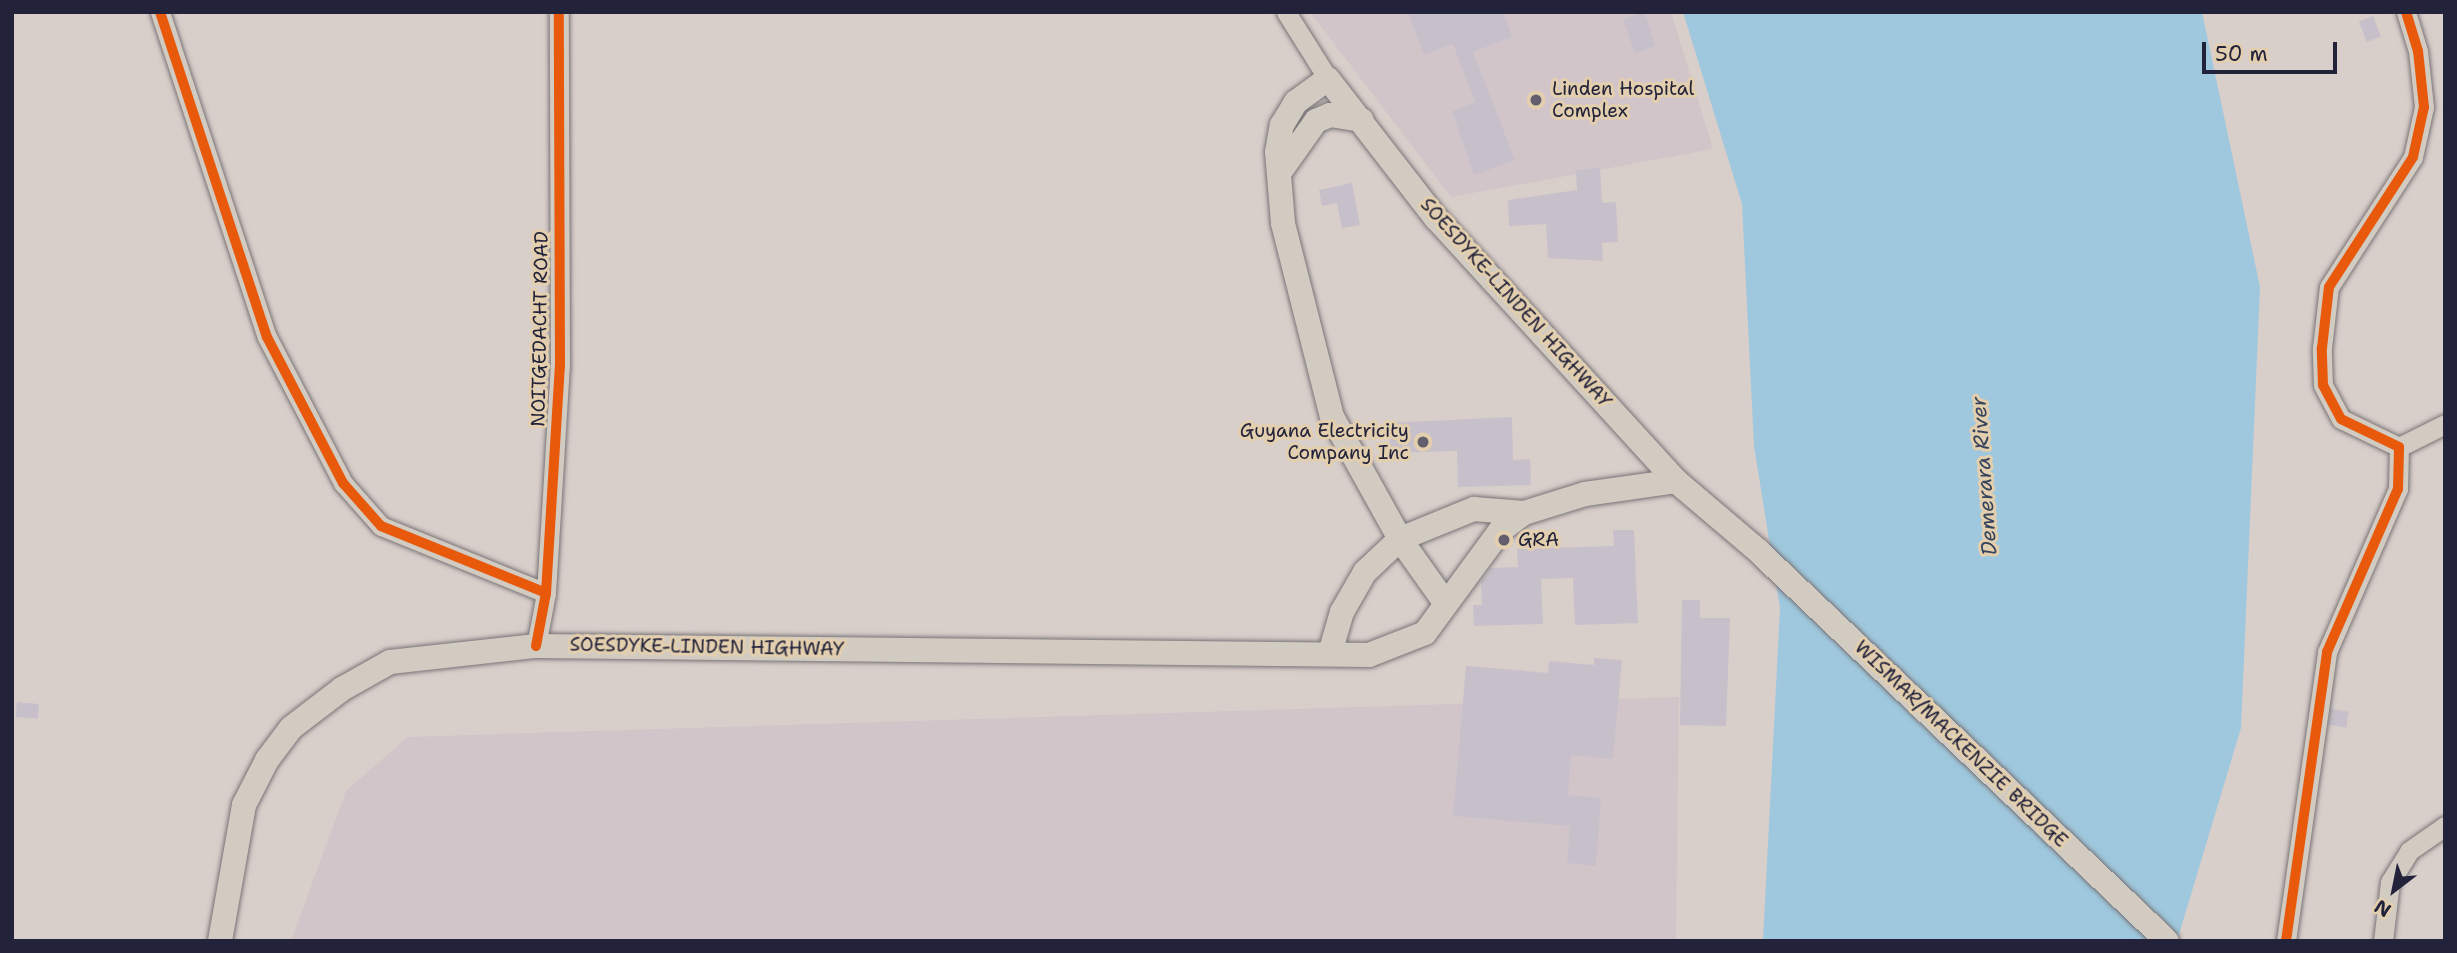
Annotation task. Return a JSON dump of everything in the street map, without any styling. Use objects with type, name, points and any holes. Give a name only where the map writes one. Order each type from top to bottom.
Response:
[{"type":"main road","name":"SOESDYKE-LINDEN HIGHWAY","points":[[1328,79],[1436,218],[1676,481],[1755,548]]},
{"type":"main road","points":[[1328,79],[1296,102],[1282,125],[1279,174],[1289,249],[1332,416],[1400,539],[1444,601]]},
{"type":"main road","points":[[1279,174],[1294,146],[1316,121],[1330,115],[1362,120]]},
{"type":"main road","name":"SOESDYKE-LINDEN HIGHWAY","points":[[220,941],[244,805],[291,728],[342,689],[390,663],[536,646],[1330,653],[1392,650],[1425,633],[1444,601],[1500,531],[1524,513],[1585,494],[1676,481]]},
{"type":"main road","name":"SOESDYKE-LINDEN HIGHWAY","points":[[1330,653],[1342,612],[1365,572],[1400,539],[1474,509],[1524,513]]},
{"type":"main road","name":"WISMAR/MACKENZIE BRIDGE","points":[[1755,548],[2167,941]]},
{"type":"street","points":[[160,12],[267,337],[343,483],[381,526],[545,593]]},
{"type":"street","name":"NOITGEDACHT ROAD","points":[[536,646],[545,593],[560,366],[559,12]]},
{"type":"street","points":[[1286,12],[1328,79]]},
{"type":"street","points":[[2399,447],[2341,419],[2323,385],[2322,348],[2329,287],[2413,157],[2424,107],[2406,12]]},
{"type":"street","points":[[2399,447],[2445,424]]},
{"type":"street","points":[[2286,941],[2328,652],[2398,489],[2399,447]]},
{"type":"street","points":[[2383,941],[2390,882],[2409,851],[2445,826]]},
{"type":"shaded area","name":"Linden Hospital Complex","points":[[1310,12],[1671,12],[1713,149],[1451,197]]},
{"type":"shaded area","points":[[1679,697],[1676,941],[291,941],[346,791],[408,737]]},
{"type":"water","name":"Demerara River","points":[[1683,12],[2202,12],[2260,287],[2241,728],[2177,941],[1763,941],[1780,608],[1754,446],[1742,204]]},
{"type":"building","points":[[1408,12],[1503,12],[1512,37],[1473,52],[1515,160],[1474,175],[1452,111],[1475,102],[1453,44],[1424,55]]},
{"type":"building","points":[[1644,12],[1656,46],[1635,53],[1623,19]]},
{"type":"building","points":[[2373,16],[2381,37],[2367,42],[2359,21]]},
{"type":"building","points":[[1600,168],[1602,203],[1616,202],[1618,242],[1602,243],[1603,261],[1548,258],[1546,224],[1509,226],[1508,200],[1577,190],[1576,170]]},
{"type":"building","points":[[1352,183],[1360,225],[1342,228],[1337,203],[1322,206],[1319,190]]},
{"type":"building","points":[[1512,417],[1513,460],[1530,459],[1531,485],[1458,487],[1457,451],[1390,453],[1389,423]]},
{"type":"building","points":[[1613,530],[1634,530],[1638,623],[1575,625],[1573,578],[1541,579],[1543,624],[1474,626],[1473,605],[1482,605],[1481,582],[1491,568],[1518,567],[1517,549],[1614,546]]},
{"type":"building","points":[[1682,600],[1700,600],[1700,618],[1730,618],[1726,726],[1680,725]]},
{"type":"building","points":[[1594,658],[1622,660],[1613,759],[1571,755],[1568,795],[1601,798],[1596,866],[1567,863],[1570,826],[1453,816],[1466,666],[1548,673],[1549,661],[1594,665]]},
{"type":"building","points":[[17,702],[39,704],[38,719],[16,717]]},
{"type":"building","points":[[2331,709],[2349,712],[2346,728],[2328,725]]},
{"type":"cycle path","points":[[160,12],[267,337],[343,483],[381,526],[546,593]]},
{"type":"cycle path","points":[[536,646],[546,593],[560,366],[559,12]]},
{"type":"cycle path","points":[[2286,941],[2327,652],[2398,489],[2399,447],[2341,419],[2323,385],[2322,348],[2329,287],[2413,157],[2424,107],[2418,51],[2406,12]]},
{"type":"place","name":"Linden Hospital Complex","points":[[1536,100]]},
{"type":"place","name":"Guyana Electricity Company Inc","points":[[1423,442]]},
{"type":"place","name":"GRA","points":[[1504,540]]}]
